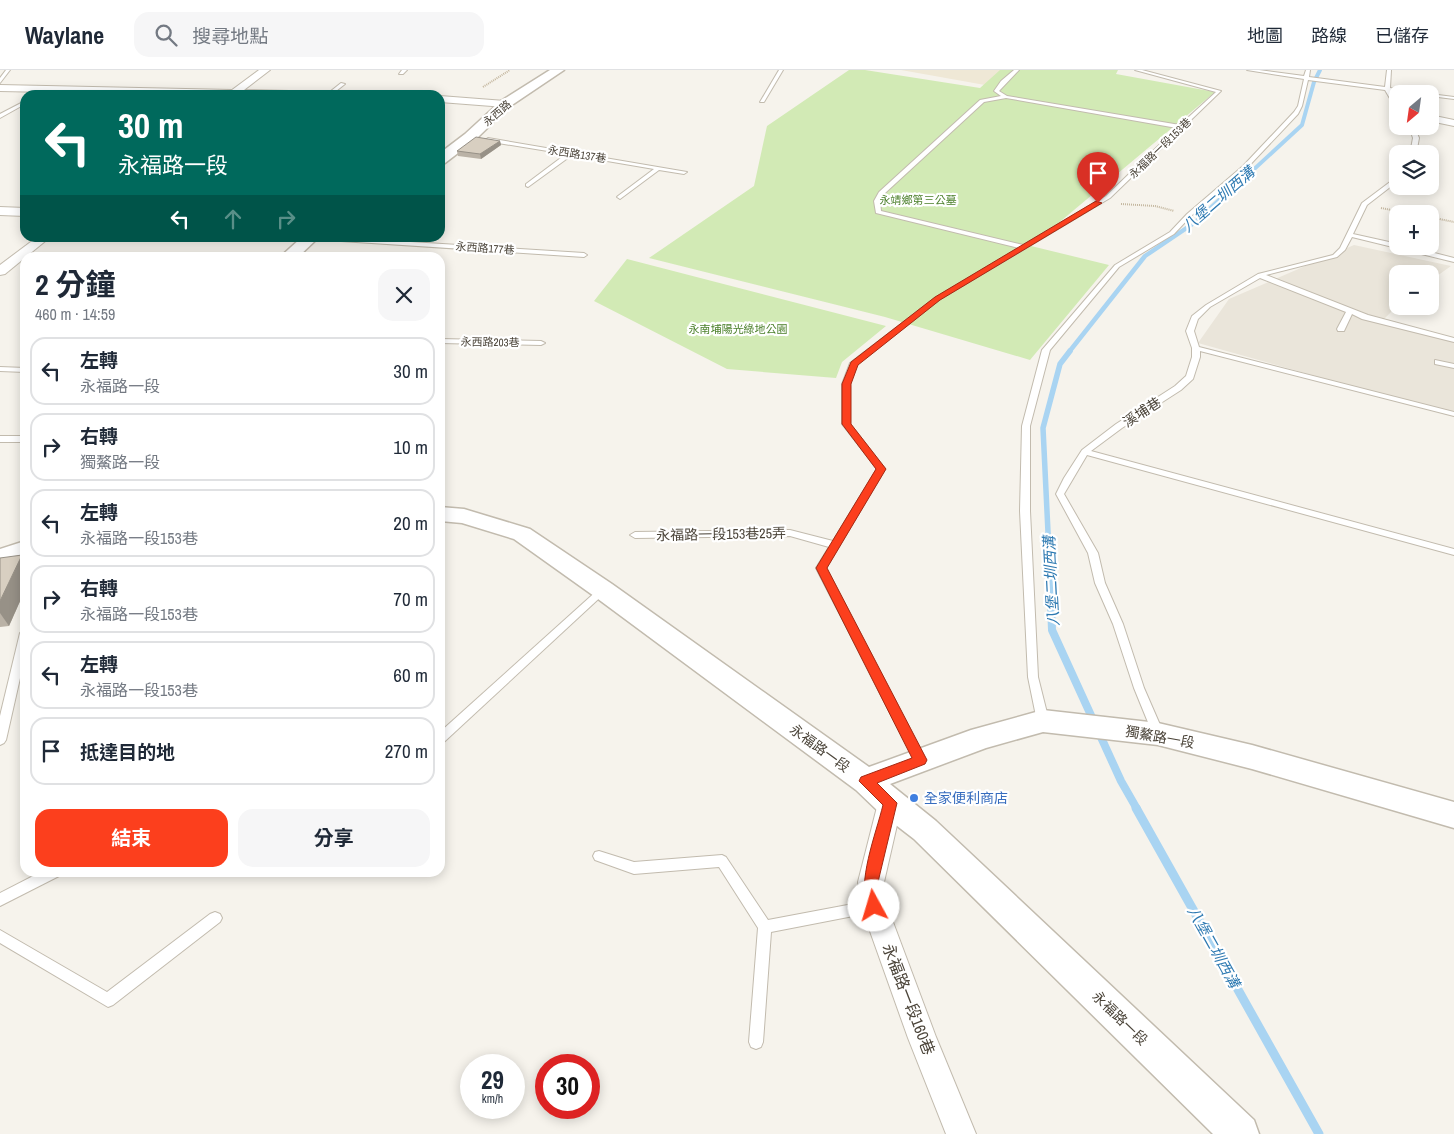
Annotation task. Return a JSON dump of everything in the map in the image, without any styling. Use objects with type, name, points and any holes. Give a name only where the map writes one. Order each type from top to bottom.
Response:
[{"type":"street","points":[[238,90],[265,70]]},
{"type":"street","name":"永西路","points":[[445,156],[470,137],[505,104],[558,70]]},
{"type":"street","points":[[0,88],[86,90]]},
{"type":"street","points":[[445,99],[505,104]]},
{"type":"street","points":[[1439,120],[1454,123]]},
{"type":"street","points":[[0,211],[20,212]]},
{"type":"street","points":[[25,252],[38,242]]},
{"type":"street","points":[[294,252],[305,242]]},
{"type":"street","points":[[0,271],[20,256]]},
{"type":"street","name":"永福路一段","points":[[445,514],[464,516],[522,534],[603,590],[866,781],[890,803],[925,830],[1240,1134]]},
{"type":"street","points":[[0,557],[20,551]]},
{"type":"street","name":"獨鰲路一段","points":[[866,781],[981,738],[1043,721],[1158,734],[1252,757],[1454,814]]},
{"type":"street","name":"永福路一段160巷","points":[[890,803],[871,882],[874,906],[922,1038],[961,1134]]},
{"type":"lane","points":[[0,82],[8,70]]},
{"type":"lane","points":[[762,101],[781,70]]},
{"type":"lane","points":[[1006,97],[996,91],[1017,70]]},
{"type":"lane","name":"永福路一段153巷","points":[[920,760],[821,568],[881,469],[846,424],[846,384],[854,364],[937,298],[1108,197],[1219,91],[1137,70]]},
{"type":"lane","points":[[1252,70],[1308,75],[1318,80],[1387,89]]},
{"type":"lane","points":[[1389,70],[1387,89],[1389,93]]},
{"type":"lane","points":[[1043,721],[1033,677],[1025,511],[1026,426],[1046,350],[1117,266],[1172,233],[1189,215],[1246,167],[1266,143],[1296,113],[1300,106],[1308,75]]},
{"type":"lane","points":[[335,90],[344,84]]},
{"type":"lane","points":[[1439,96],[1454,98]]},
{"type":"lane","points":[[1024,247],[878,212],[877,201],[882,193],[982,101],[1006,97],[1182,126]]},
{"type":"lane","points":[[0,116],[20,105]]},
{"type":"lane","name":"永西路137巷","points":[[470,137],[684,172]]},
{"type":"lane","points":[[528,185],[572,154]]},
{"type":"lane","points":[[620,197],[658,168]]},
{"type":"lane","name":"溪埔巷","points":[[1158,734],[1139,688],[1118,624],[1100,583],[1093,553],[1060,494],[1085,452],[1120,426],[1178,388],[1190,377],[1196,357],[1196,348],[1190,331],[1195,318],[1208,306],[1260,276],[1287,267],[1335,256],[1343,250],[1364,204],[1389,185]]},
{"type":"lane","points":[[1350,235],[1389,244]]},
{"type":"lane","name":"永西路177巷","points":[[387,242],[584,255]]},
{"type":"lane","points":[[1434,255],[1454,260]]},
{"type":"lane","points":[[1260,276],[1365,317],[1454,340]]},
{"type":"lane","points":[[1341,329],[1350,311]]},
{"type":"lane","name":"永西路203巷","points":[[445,341],[541,342]]},
{"type":"lane","points":[[1196,348],[1454,414]]},
{"type":"lane","points":[[1438,362],[1454,366]]},
{"type":"lane","points":[[0,369],[20,370]]},
{"type":"lane","points":[[0,438],[20,439]]},
{"type":"lane","points":[[1085,452],[1454,552]]},
{"type":"lane","name":"永福路一段153巷25弄","points":[[635,535],[790,533],[835,545]]},
{"type":"lane","points":[[445,734],[603,590]]},
{"type":"lane","points":[[0,740],[20,655]]},
{"type":"lane","points":[[599,856],[634,868],[722,861],[765,927],[756,1042]]},
{"type":"lane","points":[[0,901],[45,877]]},
{"type":"lane","points":[[765,927],[874,906]]},
{"type":"lane","points":[[0,936],[108,1000],[215,918]]},
{"type":"path","points":[[483,87],[510,70]]},
{"type":"path","points":[[1098,203],[1155,206],[1189,215]]},
{"type":"path","points":[[1364,204],[1389,209]]},
{"type":"path","points":[[1439,219],[1454,222]]},
{"type":"shaded area","points":[[901,70],[1001,70],[985,85]]},
{"type":"shaded area","points":[[1354,245],[1389,253],[1389,255],[1400,255],[1451,266],[1439,275],[1439,265],[1389,265],[1389,314],[1383,320],[1454,339],[1454,415],[1198,343],[1229,299]]},
{"type":"green space","name":"永靖鄉第三公墓","points":[[849,70],[865,70],[980,88],[1000,70],[1118,70],[1116,74],[1215,92],[1031,246],[1109,265],[1030,360],[885,317],[649,258],[754,186],[767,126]]},
{"type":"green space","name":"永南埔陽光綠地公園","points":[[627,259],[886,326],[842,362],[836,378],[727,369],[594,301]]},
{"type":"building","points":[[476,137],[500,141],[480,154],[457,151]]},
{"type":"building","points":[[20,555],[20,559],[0,601],[0,558]]},
{"type":"waterway","name":"八堡二圳西溝","points":[[1226,195],[1302,125],[1314,82],[1320,70]]},
{"type":"waterway","name":"八堡二圳西溝","points":[[1069,352],[1145,256],[1197,221],[1227,193]]},
{"type":"waterway","name":"八堡二圳西溝","points":[[1049,553],[1043,428],[1060,364],[1070,351]]},
{"type":"waterway","name":"八堡二圳西溝","points":[[1049,552],[1052,630],[1121,781],[1137,809]]},
{"type":"waterway","name":"八堡二圳西溝","points":[[1136,808],[1319,1134]]},
{"type":"place","name":"全家便利商店","points":[[914,798]]},
{"type":"route","points":[[874,906],[871,882],[890,803],[866,781],[920,760],[821,568],[881,469],[846,424],[846,384],[854,364],[937,298],[1098,203]]}]
